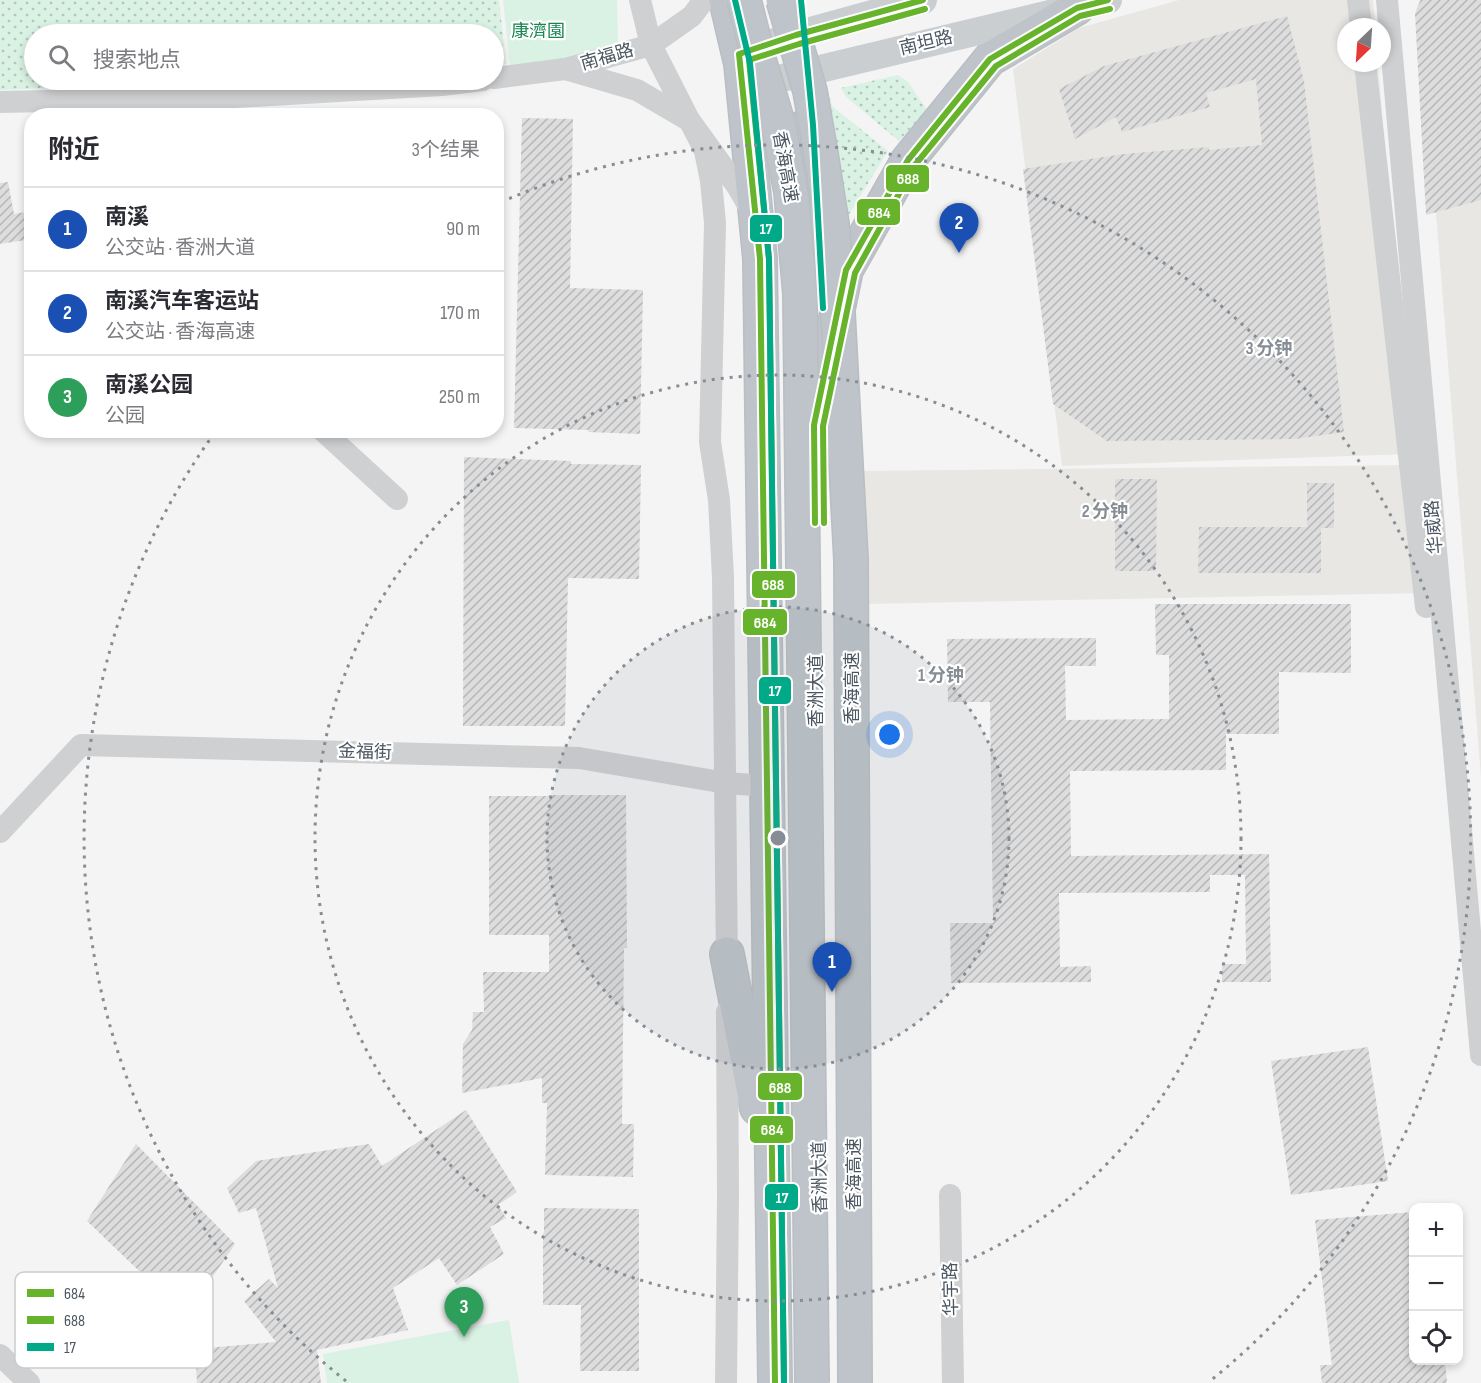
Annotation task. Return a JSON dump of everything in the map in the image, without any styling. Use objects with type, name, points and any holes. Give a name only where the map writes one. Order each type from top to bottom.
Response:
[{"type":"highway","points":[[726,0],[739,54],[760,259],[775,1383]]},
{"type":"highway","name":"香海高速","points":[[744,0],[778,123],[791,192],[800,294],[812,1383]]},
{"type":"highway","name":"香海高速","points":[[783,0],[810,91],[832,224],[850,536],[855,1383]]},
{"type":"highway","name":"香洲大道","points":[[792,0],[804,125],[814,293],[821,1383]]},
{"type":"highway","points":[[814,425],[846,270],[908,160],[990,59],[1077,8]]},
{"type":"highway","points":[[727,954],[772,1191]]},
{"type":"main road","points":[[739,54],[796,35],[923,0]]},
{"type":"main road","name":"南坦路","points":[[743,87],[1108,0]]},
{"type":"street","points":[[640,0],[651,45],[705,152],[711,182],[715,224],[710,442],[719,500],[723,578],[728,1195],[726,1383]]},
{"type":"street","name":"南福路","points":[[504,77],[565,69],[651,45],[692,15],[704,0]]},
{"type":"street","points":[[1358,0],[1360,18]]},
{"type":"street","name":"华威路","points":[[1387,0],[1481,1055]]},
{"type":"street","points":[[565,69],[637,90],[690,121],[737,186],[756,219]]},
{"type":"street","points":[[1366,72],[1438,712]]},
{"type":"street","points":[[0,102],[55,108],[99,108],[356,90]]},
{"type":"street","points":[[331,438],[397,499]]},
{"type":"street","name":"金福街","points":[[0,832],[81,745],[579,758],[726,783],[767,786]]},
{"type":"street","name":"华宇路","points":[[950,1195],[953,1383]]},
{"type":"street","points":[[0,1355],[28,1383]]},
{"type":"shaded area","points":[[1179,0],[1373,0],[1374,18],[1337,18],[1337,72],[1379,72],[1409,454],[1062,466],[1013,69],[1079,28]]},
{"type":"shaded area","points":[[1419,0],[1481,0],[1481,777]]},
{"type":"shaded area","points":[[1416,465],[1428,593],[864,604],[862,471]]},
{"type":"green space","points":[[0,0],[499,0],[502,24],[24,24],[24,89],[0,90]]},
{"type":"green space","name":"康濟園","points":[[503,0],[617,0],[618,44],[562,61],[510,65]]},
{"type":"green space","points":[[898,75],[908,82],[927,110],[899,141],[846,97],[841,88]]},
{"type":"green space","points":[[828,90],[832,106],[888,151],[838,235],[822,94]]},
{"type":"green space","points":[[509,1320],[519,1383],[327,1383],[323,1354]]},
{"type":"building","points":[[1421,0],[1481,0],[1481,200],[1426,215],[1415,14]]},
{"type":"building","points":[[1287,16],[1304,81],[1344,432],[1295,439],[1107,441],[1053,404],[1023,169],[1124,154],[1262,145],[1256,79],[1206,93],[1210,107],[1122,132],[1116,117],[1075,139],[1059,89],[1104,66]]},
{"type":"building","points":[[522,118],[573,119],[570,288],[643,290],[640,434],[514,428]]},
{"type":"building","points":[[8,182],[14,214],[24,212],[24,240],[0,244],[0,183]]},
{"type":"building","points":[[464,457],[571,461],[571,464],[641,465],[639,579],[568,578],[565,726],[463,726]]},
{"type":"building","points":[[1115,479],[1157,479],[1156,571],[1115,571]]},
{"type":"building","points":[[1307,483],[1334,483],[1334,528],[1321,528],[1321,573],[1198,573],[1199,527],[1307,527]]},
{"type":"building","points":[[1155,604],[1351,604],[1351,673],[1279,672],[1279,734],[1226,734],[1226,770],[1070,771],[1071,856],[1269,854],[1271,982],[1222,982],[1222,964],[1246,964],[1245,875],[1210,875],[1210,892],[1059,893],[1060,967],[1091,966],[1091,982],[951,983],[950,923],[993,923],[990,702],[948,702],[947,639],[1096,638],[1096,666],[1065,666],[1066,720],[1169,719],[1169,655],[1156,655]]},
{"type":"building","points":[[626,795],[627,948],[624,948],[622,1124],[634,1124],[633,1177],[545,1175],[547,1103],[542,1103],[542,1078],[462,1093],[463,1044],[472,1030],[473,1012],[484,1012],[483,972],[549,972],[549,935],[489,935],[489,796]]},
{"type":"building","points":[[1368,1047],[1388,1181],[1291,1195],[1271,1061]]},
{"type":"building","points":[[466,1110],[517,1192],[498,1205],[506,1218],[490,1227],[504,1254],[457,1285],[439,1258],[393,1288],[408,1330],[317,1350],[321,1383],[197,1383],[196,1368],[213,1368],[213,1347],[276,1342],[244,1301],[269,1279],[278,1288],[256,1208],[239,1213],[227,1188],[256,1161],[369,1144],[382,1166]]},
{"type":"building","points":[[136,1144],[235,1244],[213,1276],[213,1272],[140,1272],[87,1221]]},
{"type":"building","points":[[544,1208],[639,1209],[639,1371],[580,1371],[581,1305],[543,1305]]},
{"type":"building","points":[[1409,1212],[1409,1365],[1445,1365],[1447,1383],[1322,1383],[1320,1365],[1332,1365],[1315,1220]]},
{"type":"transit line","name":"17","points":[[735,0],[750,63],[769,259],[784,1383]]},
{"type":"transit line","name":"17","points":[[801,0],[813,125],[823,308]]},
{"type":"transit line","name":"684","points":[[775,1383],[760,259],[739,54],[796,35],[923,0]]},
{"type":"transit line","name":"684","points":[[815,523],[814,425],[846,270],[908,160],[990,59],[1077,8],[1108,0]]},
{"type":"transit line","name":"688","points":[[784,1383],[769,259],[749,60],[925,9]]},
{"type":"transit line","name":"688","points":[[824,523],[823,426],[855,273],[915,165],[996,66],[1080,16],[1110,9]]},
{"type":"place","name":"南溪汽车客运站","points":[[959,253]]},
{"type":"place","name":"南溪","points":[[832,992]]},
{"type":"place","name":"南溪公园","points":[[464,1337]]}]
